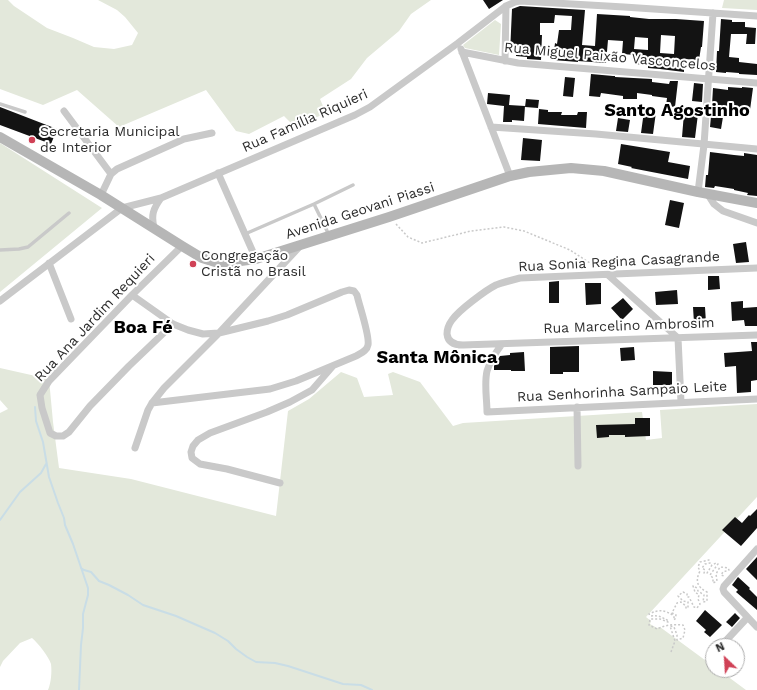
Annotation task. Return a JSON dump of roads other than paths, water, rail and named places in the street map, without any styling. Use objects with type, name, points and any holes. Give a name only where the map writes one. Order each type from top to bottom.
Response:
[{"type":"main road","name":"Avenida Geovani Piassi","points":[[0,138],[101,195],[202,258],[215,262],[233,262],[256,259],[389,217],[510,176],[529,172],[570,168],[604,171],[757,203]]},
{"type":"street","points":[[505,61],[506,6],[520,1],[624,3],[713,13],[757,16]]},
{"type":"street","name":"Rua Família Riquieri","points":[[122,208],[161,198],[355,115],[370,107],[506,6]]},
{"type":"street","points":[[713,13],[702,192],[723,211],[757,223]]},
{"type":"street","points":[[458,43],[510,176]]},
{"type":"street","name":"Rua Miguel Paixão Vasconcelos","points":[[462,52],[518,63],[757,83]]},
{"type":"street","points":[[64,111],[111,174]]},
{"type":"street","points":[[491,127],[596,134],[757,150]]},
{"type":"street","points":[[101,195],[111,174],[117,169],[184,139],[212,133]]},
{"type":"street","points":[[218,173],[256,259]]},
{"type":"street","points":[[154,228],[152,221],[153,211],[161,198]]},
{"type":"street","points":[[0,301],[122,208]]},
{"type":"street","points":[[135,448],[148,410],[164,388],[219,333],[302,244]]},
{"type":"street","name":"Rua Ana Jardim Requieri","points":[[173,324],[128,366],[90,406],[69,432],[63,436],[56,436],[50,433],[42,408],[40,395],[49,381],[132,295],[182,246]]},
{"type":"street","points":[[49,263],[71,319]]},
{"type":"street","name":"Rua Sonia Regina Casagrande","points":[[502,344],[456,345],[448,339],[447,335],[451,321],[456,314],[496,286],[508,281],[520,278],[757,268]]},
{"type":"street","points":[[608,275],[678,338],[682,402]]},
{"type":"street","points":[[132,295],[173,324],[203,334],[219,333],[288,315],[349,290],[354,291],[356,295],[367,336],[368,345],[365,350],[356,356],[296,381],[270,389],[152,403]]},
{"type":"street","name":"Rua Marcelino Ambrosim","points":[[502,344],[757,335]]},
{"type":"street","name":"Rua Senhorinha Sampaio Leite","points":[[502,344],[491,361],[487,372],[487,412],[757,399]]},
{"type":"street","points":[[280,484],[227,469],[200,464],[192,458],[192,446],[198,440],[210,433],[267,412],[312,390],[334,366]]},
{"type":"street","points":[[577,407],[578,466]]},
{"type":"street","points":[[757,549],[732,576],[723,589],[747,618],[757,627]]},
{"type":"street","points":[[728,638],[747,618]]},
{"type":"lane","points":[[0,104],[25,112]]},
{"type":"lane","points":[[245,234],[353,185]]},
{"type":"lane","points":[[314,204],[329,236]]},
{"type":"lane","points":[[0,250],[19,250],[28,247],[68,213]]},
{"type":"waterway","points":[[35,407],[36,421],[43,442],[49,477],[88,588],[88,595],[83,614],[79,690]]},
{"type":"waterway","points":[[0,520],[20,492],[41,473],[46,464]]},
{"type":"waterway","points":[[81,568],[91,572],[99,581],[128,595],[143,605],[176,616],[215,633],[256,662],[275,663],[288,666],[343,684],[361,685],[372,690]]},
{"type":"place","name":"Secretaria Municipal de Interior","points":[[32,140]]},
{"type":"place","name":"Congregação Cristã no Brasil","points":[[193,264]]},
{"type":"district","name":"Santo Agostinho","points":[[677,111]]},
{"type":"district","name":"Boa Fé","points":[[143,328]]},
{"type":"district","name":"Santa Mônica","points":[[437,358]]}]
